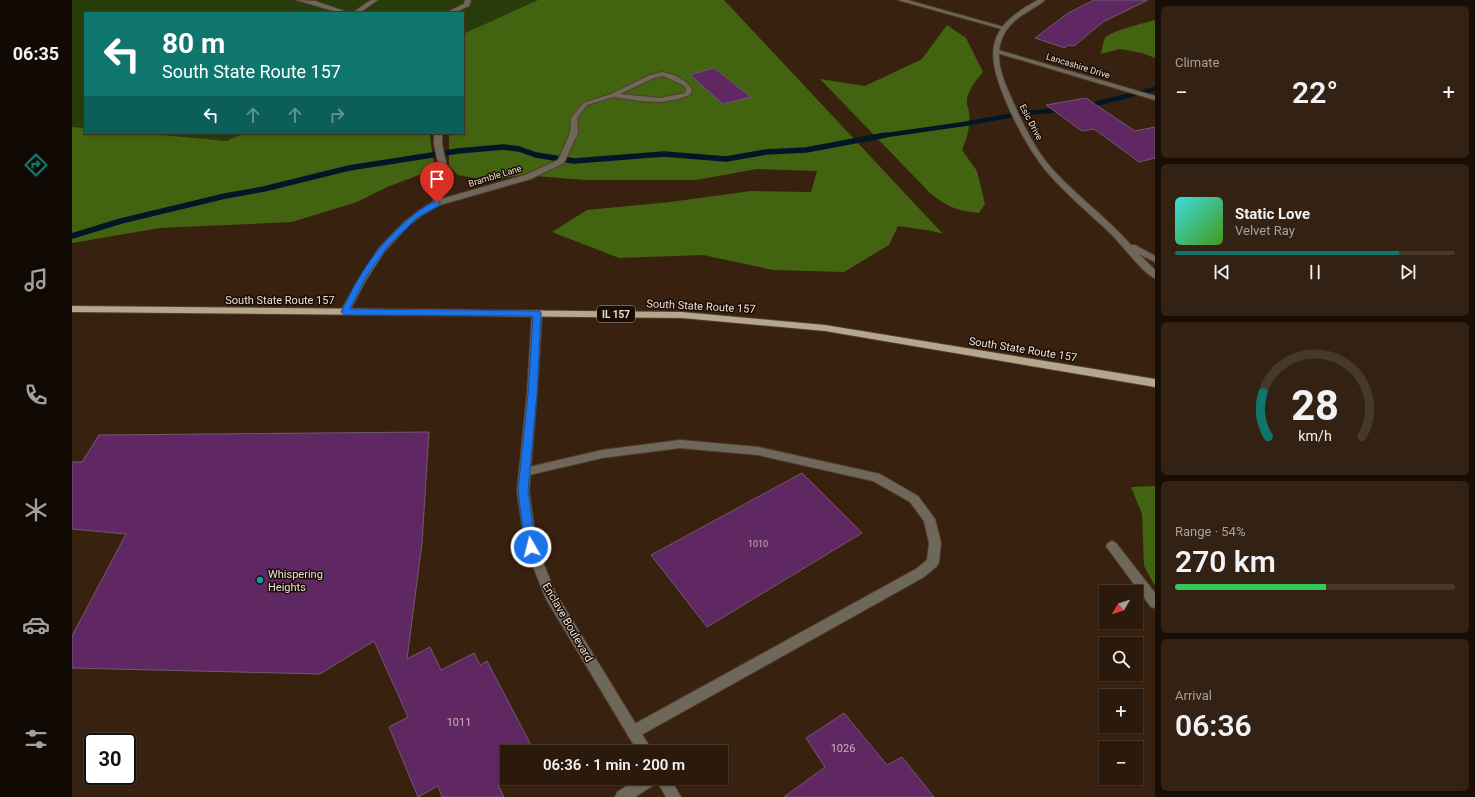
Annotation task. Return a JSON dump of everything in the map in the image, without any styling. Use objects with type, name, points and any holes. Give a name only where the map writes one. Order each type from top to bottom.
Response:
[{"type":"main road","name":"South State Route 157","points":[[72,309],[682,315],[768,322],[893,339],[1155,383]]},
{"type":"street","points":[[299,0],[315,3],[344,12]]},
{"type":"street","points":[[357,12],[375,0]]},
{"type":"street","points":[[450,12],[467,5],[468,0]]},
{"type":"street","points":[[901,0],[1004,28]]},
{"type":"street","name":"Esic Drive","points":[[1042,0],[1010,21],[1004,28],[998,40],[996,67],[1001,83],[1027,138],[1050,171],[1079,201],[1124,242],[1155,275]]},
{"type":"street","name":"Lancashire Drive","points":[[996,51],[1155,98]]},
{"type":"street","name":"Bramble Lane","points":[[345,312],[362,277],[385,244],[415,217],[437,203],[528,177],[561,161],[574,134],[574,118],[585,104],[613,95],[639,81],[663,74],[671,76],[685,84],[689,89],[688,94],[679,98],[664,100],[613,95]]},
{"type":"street","points":[[437,203],[443,167],[438,144],[438,134]]},
{"type":"street","name":"Esic Drive","points":[[1124,242],[1155,259]]},
{"type":"street","name":"Enclave Boulevard","points":[[537,313],[523,491],[531,547],[550,595],[642,745]]},
{"type":"street","points":[[525,472],[602,454],[680,444],[758,451],[876,477],[914,499],[929,519],[935,543],[933,562],[920,573],[634,732]]},
{"type":"street","points":[[1112,546],[1155,603]]},
{"type":"street","points":[[622,797],[641,785]]},
{"type":"street","points":[[666,785],[674,797]]},
{"type":"green space","points":[[72,0],[538,0],[464,34],[464,12],[84,12],[84,128],[72,127]]},
{"type":"green space","points":[[538,0],[724,0],[943,234],[898,226],[889,245],[844,272],[773,270],[703,255],[619,258],[552,232],[587,210],[670,202],[751,191],[811,192],[817,171],[757,169],[696,180],[585,180],[523,175],[497,179],[479,179],[458,175],[449,166],[449,134],[464,134],[464,34]]},
{"type":"green space","points":[[1155,20],[1155,58],[1142,53],[1120,49],[1101,54],[1104,40],[1108,35]]},
{"type":"green space","points":[[947,25],[966,38],[983,72],[975,82],[968,95],[967,103],[969,111],[969,127],[962,150],[977,171],[985,204],[979,213],[954,208],[931,194],[820,79],[865,86],[922,59]]},
{"type":"green space","points":[[72,127],[84,128],[84,134],[153,134],[227,141],[242,134],[430,134],[435,169],[387,187],[357,202],[292,222],[160,228],[72,243]]},
{"type":"green space","points":[[153,134],[242,134],[227,141]]},
{"type":"green space","points":[[1155,486],[1155,586],[1144,566],[1142,514],[1131,487]]},
{"type":"building","points":[[1094,0],[1148,0],[1103,22],[1074,46],[1068,45],[1065,48],[1035,38],[1068,13]]},
{"type":"building","points":[[714,68],[751,97],[723,104],[690,75]]},
{"type":"building","points":[[1086,98],[1135,131],[1155,127],[1155,158],[1139,162],[1094,129],[1082,131],[1046,105]]},
{"type":"building","name":"Whispering Heights","points":[[429,432],[422,543],[407,659],[430,647],[441,670],[474,653],[480,665],[487,661],[531,745],[500,745],[500,784],[498,785],[504,797],[442,797],[438,786],[418,797],[389,727],[408,717],[374,641],[320,674],[72,668],[72,636],[126,534],[72,529],[72,462],[82,462],[99,435]]},
{"type":"building","points":[[802,473],[862,533],[707,627],[651,555]]},
{"type":"building","points":[[844,713],[887,765],[902,757],[934,797],[784,797],[825,767],[806,738]]},
{"type":"waterway","points":[[1087,106],[1155,89]]},
{"type":"waterway","points":[[883,136],[964,124],[1023,113],[1063,110]]},
{"type":"waterway","points":[[72,236],[121,221],[225,196],[264,189],[349,168],[458,151],[503,147],[519,149],[536,155],[574,161],[664,154],[726,159],[766,152],[806,150],[883,136]]},
{"type":"place","name":"Whispering Heights","points":[[260,580]]},
{"type":"route","points":[[437,203],[425,209],[385,244],[362,277],[345,312],[537,313],[532,394],[523,491],[531,547]]}]
